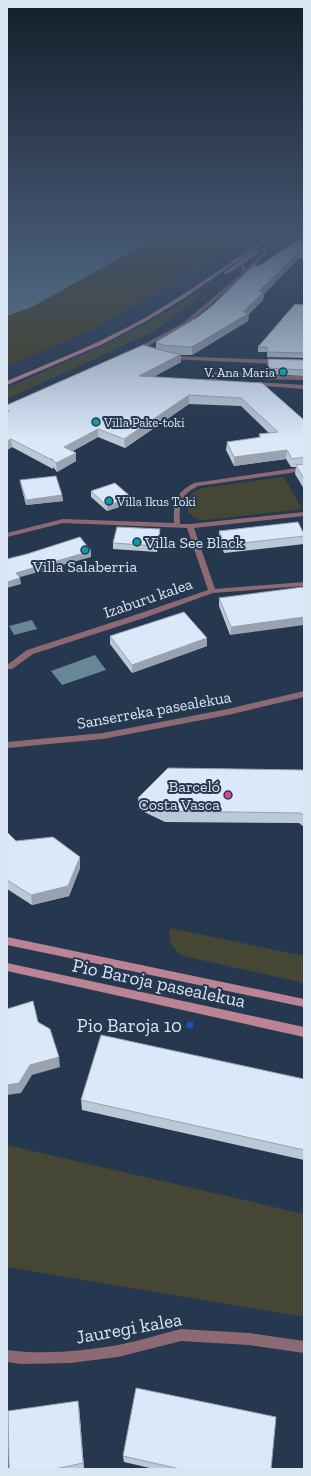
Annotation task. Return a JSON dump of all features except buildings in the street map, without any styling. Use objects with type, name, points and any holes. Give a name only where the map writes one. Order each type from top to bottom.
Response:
[{"type":"main road","points":[[7,383],[101,343],[175,302]]},
{"type":"main road","name":"Pio Baroja pasealekua","points":[[7,941],[304,1003]]},
{"type":"main road","name":"Pio Baroja pasealekua","points":[[7,967],[304,1032]]},
{"type":"street","points":[[134,351],[185,324],[211,302]]},
{"type":"street","points":[[142,348],[149,350]]},
{"type":"street","points":[[166,357],[191,360],[282,362]]},
{"type":"street","points":[[228,384],[218,382],[211,378],[211,375],[221,373],[256,377],[304,378]]},
{"type":"street","points":[[249,384],[304,387]]},
{"type":"street","points":[[178,525],[177,504],[180,496],[188,488],[196,484],[304,469]]},
{"type":"street","points":[[7,535],[63,521],[77,520],[190,526],[304,514]]},
{"type":"street","points":[[190,526],[212,591]]},
{"type":"street","name":"Izaburu kalea","points":[[9,667],[30,652],[212,591],[304,584]]},
{"type":"street","name":"Sanserreka pasealekua","points":[[7,745],[103,736],[228,712],[304,694]]},
{"type":"street","name":"Jauregi kalea","points":[[7,1356],[21,1358],[70,1358],[118,1351],[181,1335],[249,1339],[304,1347]]},
{"type":"green space","points":[[182,302],[192,302],[155,331],[7,399],[7,388],[108,343],[159,316]]},
{"type":"green space","points":[[284,477],[302,509],[205,520],[196,519],[188,512],[187,499],[195,491],[203,488]]},
{"type":"green space","points":[[170,928],[304,956],[304,983],[184,956],[174,948],[170,941]]},
{"type":"green space","points":[[7,1145],[304,1214],[304,1317],[7,1267]]},
{"type":"sand","points":[[7,302],[141,302],[91,330],[7,366]]},
{"type":"water","points":[[7,302],[41,302],[32,307],[7,316]]},
{"type":"water","points":[[32,620],[37,629],[14,635],[9,626]]},
{"type":"water","points":[[95,655],[106,670],[62,685],[51,671]]},
{"type":"place","name":"V. Ana Maria","points":[[283,372]]},
{"type":"place","name":"Villa Pake-toki","points":[[96,422]]},
{"type":"place","name":"Villa Ikus Toki","points":[[109,501]]},
{"type":"place","name":"Villa See Black","points":[[137,542]]},
{"type":"place","name":"Villa Salaberria","points":[[85,550]]},
{"type":"place","name":"Barceló Costa Vasca","points":[[228,795]]},
{"type":"place","name":"Pio Baroja 10","points":[[190,1025]]}]
